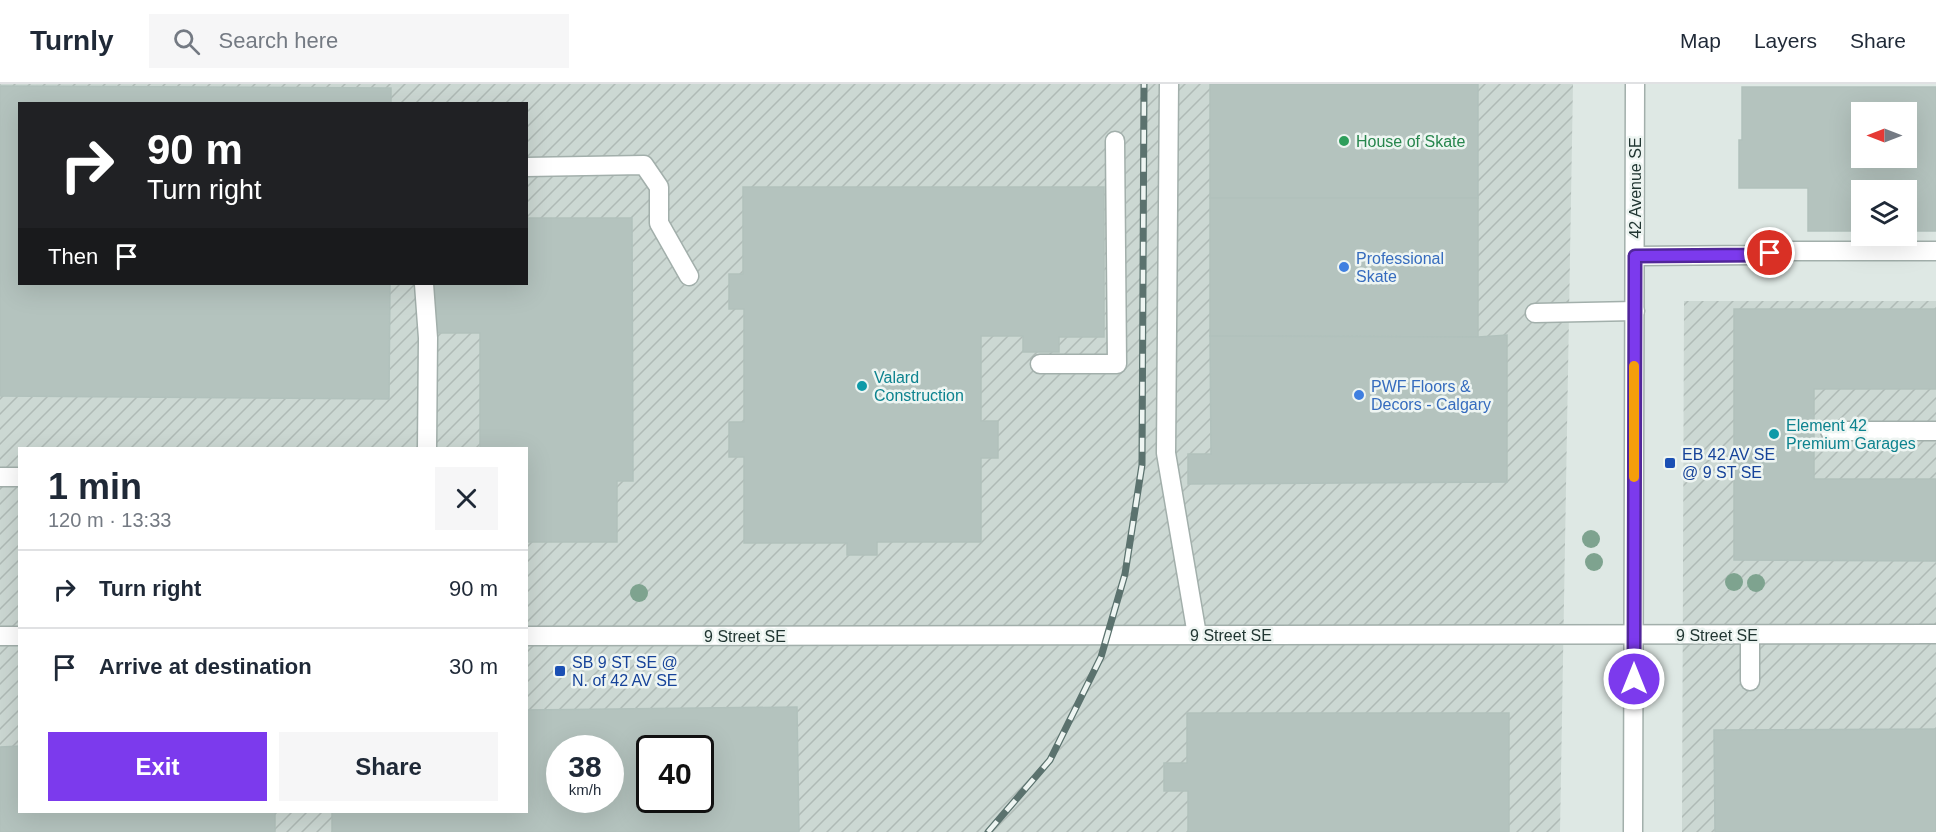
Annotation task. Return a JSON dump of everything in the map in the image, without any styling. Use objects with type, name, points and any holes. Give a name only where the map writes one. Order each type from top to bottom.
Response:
[{"type":"street","points":[[1169,84],[1166,453],[1197,635]]},
{"type":"street","name":"42 Avenue SE","points":[[1633,832],[1635,84]]},
{"type":"street","points":[[1040,364],[1117,364],[1115,141]]},
{"type":"street","points":[[528,167],[644,165],[659,187],[659,223],[689,276]]},
{"type":"street","points":[[1635,256],[1756,255],[1783,251],[1936,251]]},
{"type":"street","points":[[424,285],[428,338],[427,447]]},
{"type":"street","points":[[1535,313],[1635,311]]},
{"type":"street","points":[[1830,430],[1936,431]]},
{"type":"street","points":[[0,477],[18,477]]},
{"type":"street","name":"9 Street SE","points":[[528,636],[1936,634]]},
{"type":"street","points":[[1750,635],[1750,681]]},
{"type":"street","points":[[0,636],[18,636]]},
{"type":"shaded area","points":[[0,84],[1573,84],[1560,832],[0,832]]},
{"type":"shaded area","points":[[1684,301],[1936,301],[1936,832],[1682,832]]},
{"type":"building","name":"House of Skate","points":[[1210,84],[1478,84],[1478,198],[1210,198]]},
{"type":"building","points":[[0,86],[391,88],[391,102],[18,102],[18,285],[390,285],[389,399],[0,396]]},
{"type":"building","points":[[1742,87],[1936,87],[1936,231],[1917,231],[1917,180],[1851,180],[1851,231],[1808,231],[1808,188],[1739,188],[1739,140],[1742,140]]},
{"type":"building","name":"Valard Construction","points":[[743,187],[1104,187],[1104,337],[1059,337],[1059,352],[1023,352],[1023,336],[981,336],[981,421],[998,421],[998,458],[981,458],[981,542],[877,542],[877,555],[847,555],[847,543],[744,543],[744,457],[729,457],[729,422],[744,422],[744,309],[729,309],[729,274],[743,274]]},
{"type":"building","name":"Professional Skate","points":[[1210,198],[1478,198],[1478,337],[1210,336]]},
{"type":"building","points":[[528,218],[632,218],[633,481],[617,481],[617,542],[528,542],[528,447],[480,447],[480,333],[433,333],[433,285],[528,285]]},
{"type":"building","name":"Element 42 Premium Garages","points":[[1734,309],[1936,309],[1936,389],[1814,389],[1814,479],[1936,479],[1936,561],[1734,560]]},
{"type":"building","name":"PWF Floors & Decors - Calgary","points":[[1507,335],[1507,482],[1188,484],[1188,454],[1211,454],[1210,336],[1478,337]]},
{"type":"building","points":[[797,707],[799,832],[332,832],[332,813],[528,813],[528,710]]},
{"type":"building","points":[[1187,713],[1509,713],[1509,832],[1188,832],[1188,791],[1164,791],[1164,763],[1187,763]]},
{"type":"building","points":[[1936,729],[1936,832],[1715,832],[1714,730]]},
{"type":"building","points":[[18,746],[18,813],[275,813],[275,832],[0,832],[0,747]]},
{"type":"railway","points":[[988,832],[1050,760],[1101,657],[1125,574],[1142,465],[1144,84]]},
{"type":"slow traffic","points":[[1634,366],[1634,477]]},
{"type":"place","name":"House of Skate","points":[[1344,141]]},
{"type":"place","name":"Professional Skate","points":[[1344,267]]},
{"type":"place","name":"Valard Construction","points":[[862,386]]},
{"type":"place","name":"PWF Floors & Decors - Calgary","points":[[1359,395]]},
{"type":"place","name":"Element 42 Premium Garages","points":[[1774,434]]},
{"type":"place","name":"EB 42 AV SE @ 9 ST SE","points":[[1670,463]]},
{"type":"place","name":"SB 9 ST SE @ N. of 42 AV SE","points":[[560,671]]},
{"type":"route","points":[[1634,679],[1635,256],[1770,253]]}]
